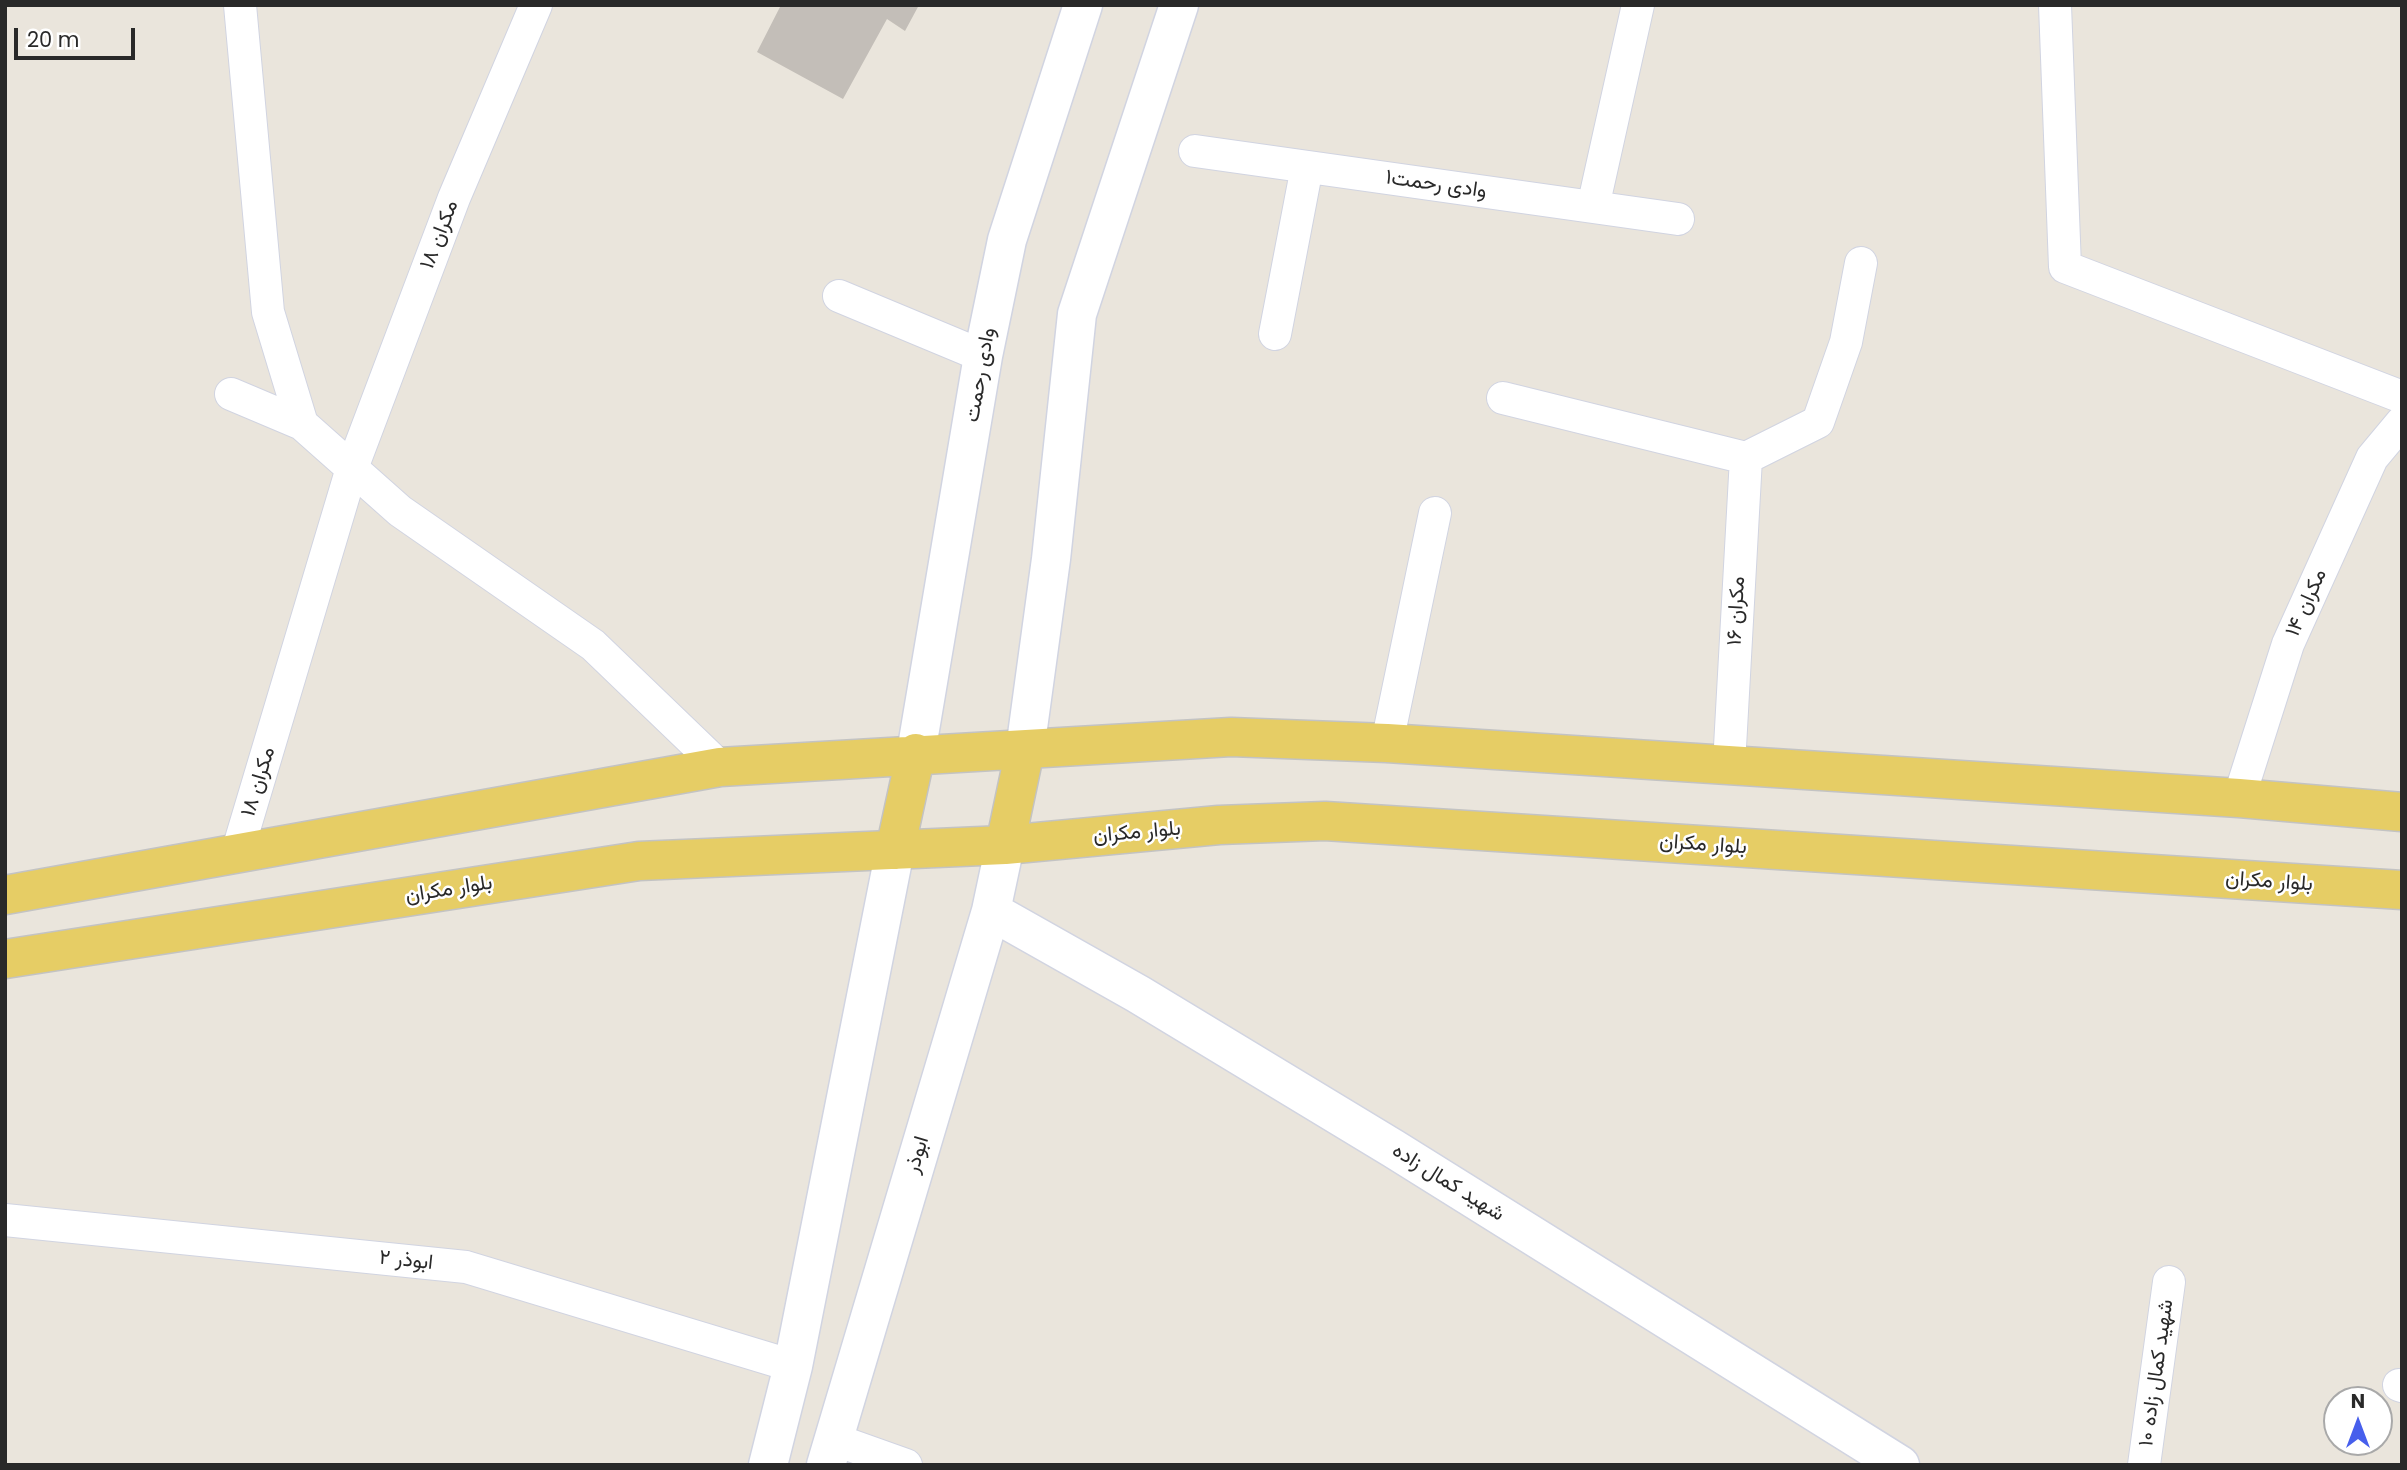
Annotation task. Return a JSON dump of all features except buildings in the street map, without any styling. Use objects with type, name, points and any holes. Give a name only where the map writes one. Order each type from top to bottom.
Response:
[{"type":"main road","points":[[5,894],[720,767],[916,753],[1025,750],[1230,737],[1387,743],[2239,798],[2402,812]]},
{"type":"main road","points":[[1005,845],[1025,750]]},
{"type":"main road","points":[[895,850],[916,753]]},
{"type":"main road","name":"بلوار مکران","points":[[5,959],[639,861],[1005,845],[1219,825],[1325,821],[2402,890]]},
{"type":"street","points":[[240,5],[268,312],[302,424]]},
{"type":"street","name":"مکران ۱۸","points":[[237,853],[352,468],[454,198],[536,5]]},
{"type":"street","name":"وادی رحمت","points":[[916,753],[983,356],[1007,240],[1083,5]]},
{"type":"street","points":[[1025,750],[1051,559],[1077,314],[1179,5]]},
{"type":"street","points":[[1592,207],[1638,5]]},
{"type":"street","points":[[2055,5],[2065,267],[2402,397]]},
{"type":"street","name":"وادی رحمت۱","points":[[1195,150],[1678,219]]},
{"type":"street","points":[[1275,334],[1307,167]]},
{"type":"street","points":[[1503,398],[1746,458],[1818,422],[1846,342],[1861,263]]},
{"type":"street","points":[[839,296],[983,356]]},
{"type":"street","points":[[231,394],[302,424],[400,511],[593,645],[720,767]]},
{"type":"street","name":"مکران ۱۴","points":[[2239,798],[2288,644],[2372,458],[2402,422]]},
{"type":"street","name":"مکران ۱۶","points":[[1729,765],[1746,458]]},
{"type":"street","points":[[1387,743],[1435,513]]},
{"type":"street","name":"ابوذر","points":[[830,1452],[990,911],[1005,845]]},
{"type":"street","points":[[768,1465],[793,1366],[895,850]]},
{"type":"street","name":"شهید کمال زاده","points":[[990,911],[1138,994],[1383,1142],[1900,1465]]},
{"type":"street","name":"ابوذر ۲","points":[[5,1220],[466,1267],[793,1366]]},
{"type":"street","name":"شهید کمال زاده ۱۰","points":[[2144,1465],[2169,1282]]},
{"type":"street","points":[[830,1452],[906,1465]]}]
